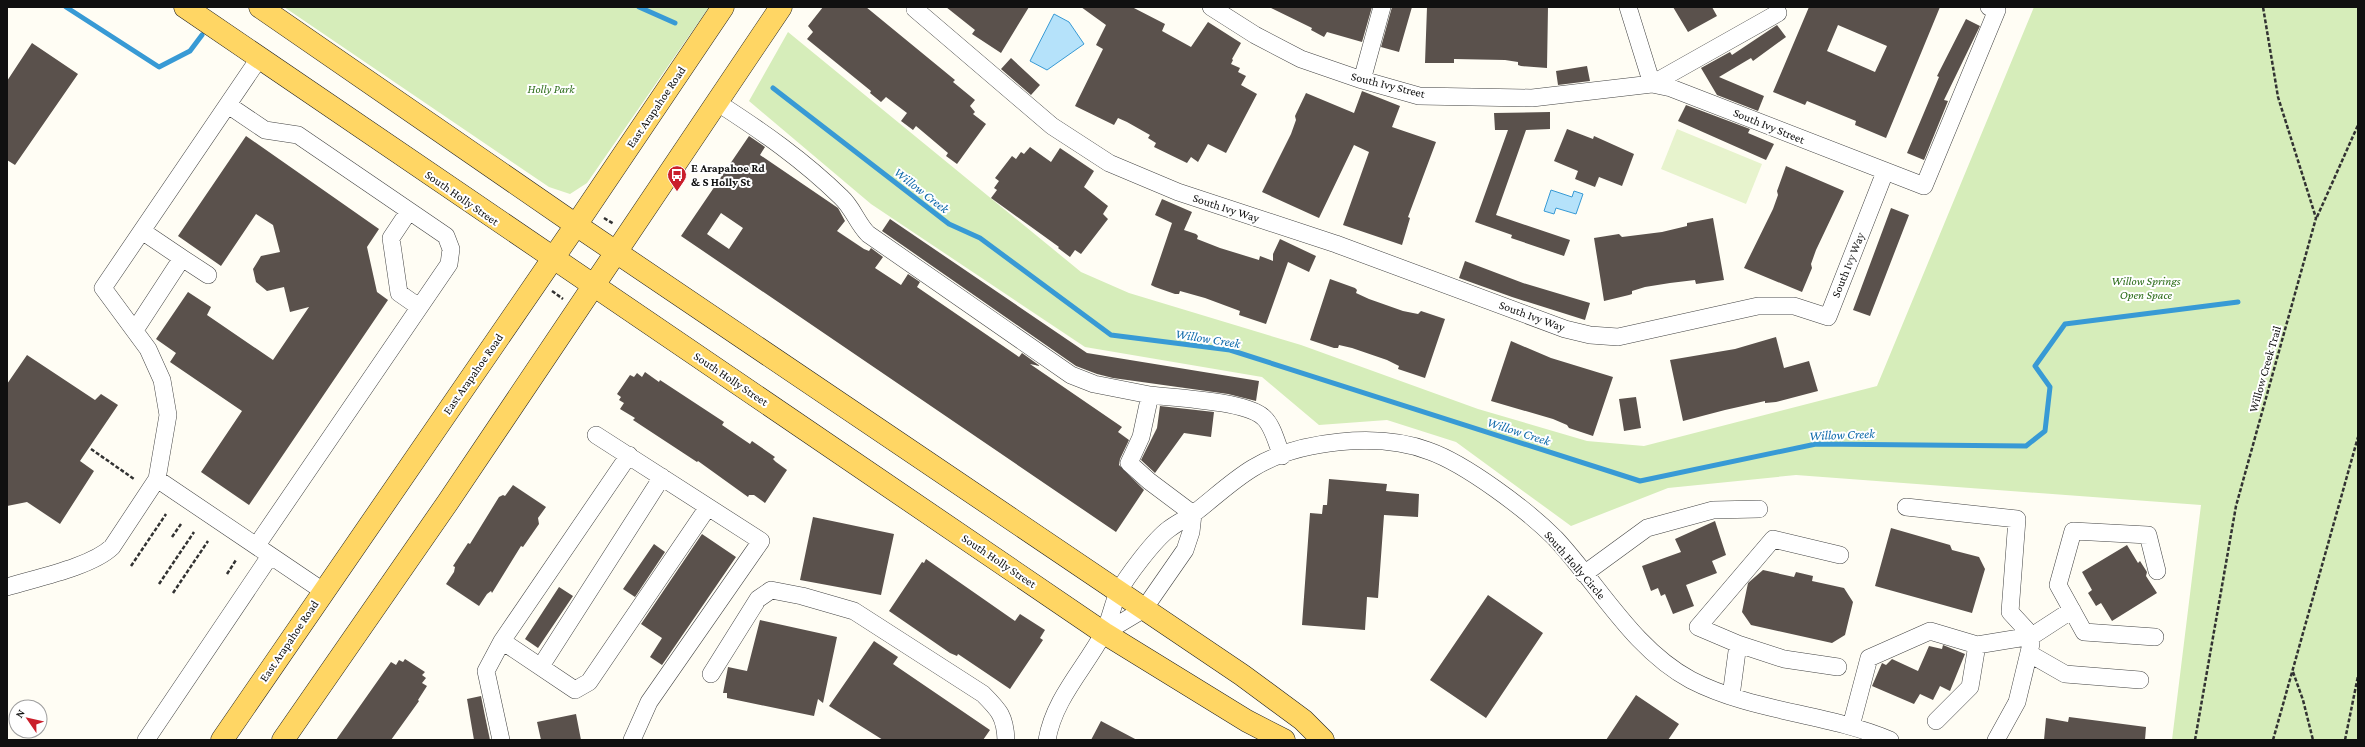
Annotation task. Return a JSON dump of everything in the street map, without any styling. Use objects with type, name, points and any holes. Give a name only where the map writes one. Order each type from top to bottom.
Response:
[{"type":"main road","name":"South Holly Street","points":[[185,7],[260,57],[552,259],[594,286],[1104,633],[1247,721],[1284,740]]},
{"type":"main road","points":[[260,7],[582,217],[618,252],[1242,675],[1303,720],[1323,740]]},
{"type":"main road","name":"East Arapahoe Road","points":[[222,740],[582,217],[723,7]]},
{"type":"main road","points":[[283,740],[448,502],[618,252],[781,7]]},
{"type":"street","name":"South Ivy Way","points":[[916,7],[915,9],[1052,126],[1109,163],[1178,192],[1336,244],[1565,329],[1590,335],[1618,337],[1758,306],[1794,306],[1828,317],[1885,172]]},
{"type":"street","name":"South Ivy Street","points":[[1211,7],[1255,36],[1301,59],[1362,80],[1420,96],[1532,98],[1652,84],[1671,88],[1885,172]]},
{"type":"street","points":[[1362,80],[1382,7]]},
{"type":"street","points":[[1628,7],[1652,84]]},
{"type":"street","points":[[1885,172],[1924,186],[1997,10],[1989,7]]},
{"type":"street","name":"South Ivy Street","points":[[1652,84],[1778,13]]},
{"type":"street","points":[[7,587],[63,570],[104,554],[112,547],[157,479],[168,415],[162,380],[148,349],[103,288],[260,57]]},
{"type":"street","points":[[718,102],[793,153],[852,208],[862,229],[868,234],[1071,375],[1094,384],[1150,395],[1221,404],[1256,413],[1264,418],[1282,456]]},
{"type":"street","points":[[228,105],[265,130],[298,135],[446,236],[451,249],[449,264],[257,545]]},
{"type":"street","points":[[409,211],[391,238],[399,293],[420,307]]},
{"type":"street","points":[[142,231],[208,275]]},
{"type":"street","points":[[135,330],[182,258]]},
{"type":"street","points":[[1047,740],[1049,727],[1060,702],[1104,633],[1144,609],[1185,550],[1191,532],[1193,514],[1149,481],[1129,463],[1141,437],[1150,395]]},
{"type":"street","points":[[596,434],[761,541],[650,702],[632,740]]},
{"type":"street","name":"South Holly Circle","points":[[1104,633],[1119,592],[1138,564],[1166,530],[1193,514],[1254,467],[1282,456],[1323,445],[1366,440],[1401,444],[1429,450],[1457,464],[1522,508],[1555,538],[1634,633],[1662,659],[1689,679],[1730,696],[1851,726],[1890,740]]},
{"type":"street","points":[[501,740],[486,671],[502,641],[629,455]]},
{"type":"street","points":[[541,666],[662,477]]},
{"type":"street","points":[[157,479],[324,591]]},
{"type":"street","points":[[1906,506],[2017,519],[2010,612],[2032,636],[2030,654],[2017,702],[1996,740]]},
{"type":"street","points":[[502,641],[575,690],[589,682],[708,507]]},
{"type":"street","points":[[1584,574],[1647,528],[1713,510],[1759,509]]},
{"type":"street","points":[[2155,637],[2084,632],[2058,585],[2073,532],[2148,535],[2157,572]]},
{"type":"street","points":[[1838,667],[1784,659],[1738,644],[1698,627],[1773,539],[1840,555]]},
{"type":"street","points":[[146,740],[270,556]]},
{"type":"street","points":[[711,674],[758,598],[771,590],[802,596],[854,611],[983,694],[1001,712],[1006,727],[1006,740]]},
{"type":"street","points":[[1851,726],[1869,658],[1930,631],[1977,645],[2032,636],[2072,610]]},
{"type":"street","points":[[1730,696],[1738,644]]},
{"type":"street","points":[[1936,721],[1970,686],[1977,645]]},
{"type":"street","points":[[2030,654],[2065,674],[2140,680]]},
{"type":"path","points":[[2264,7],[2278,97],[2316,218]]},
{"type":"path","name":"Willow Creek Trail","points":[[2195,740],[2236,506],[2316,218],[2358,125]]},
{"type":"path","points":[[582,217],[630,234]]},
{"type":"path","points":[[2273,740],[2358,437]]},
{"type":"path","points":[[91,449],[134,479]]},
{"type":"path","points":[[131,566],[166,514]]},
{"type":"path","points":[[172,537],[181,524]]},
{"type":"path","points":[[159,584],[194,532]]},
{"type":"path","points":[[173,593],[208,541]]},
{"type":"path","points":[[227,574],[236,560]]},
{"type":"path","points":[[2292,672],[2303,700],[2313,740]]},
{"type":"path","points":[[2345,740],[2358,676]]},
{"type":"green space","name":"Holly Park","points":[[284,7],[709,7],[587,183],[570,194],[549,187]]},
{"type":"green space","name":"Willow Springs Open Space","points":[[2034,7],[2358,7],[2358,740],[2172,740],[2201,505],[1796,475],[1668,488],[1571,526],[1456,442],[1387,420],[1319,425],[1262,377],[1085,347],[871,204],[749,101],[788,32],[1081,272],[1129,293],[1301,345],[1478,409],[1587,441],[1644,446],[1877,386]]},
{"type":"green space","points":[[1677,129],[1762,164],[1746,204],[1661,169]]},
{"type":"water","points":[[1054,14],[1069,22],[1084,44],[1047,70],[1030,61]]},
{"type":"water","points":[[1551,190],[1572,197],[1574,191],[1583,194],[1576,214],[1556,208],[1554,214],[1544,211]]},
{"type":"building","points":[[823,7],[866,7],[955,80],[953,82],[975,100],[970,106],[975,112],[973,114],[986,124],[957,164],[946,156],[948,153],[916,126],[913,130],[901,121],[907,113],[886,97],[881,102],[870,93],[871,91],[807,39],[813,32],[808,26]]},
{"type":"building","points":[[946,7],[1029,7],[1001,53],[972,34],[975,30]]},
{"type":"building","points":[[1081,7],[1132,7],[1165,24],[1162,31],[1191,47],[1208,22],[1241,43],[1232,59],[1231,64],[1240,68],[1238,72],[1246,76],[1241,85],[1257,94],[1226,153],[1208,144],[1198,162],[1191,157],[1187,163],[1154,147],[1156,143],[1148,138],[1150,135],[1127,122],[1118,118],[1114,125],[1075,106],[1103,49],[1096,45],[1106,25]]},
{"type":"building","points":[[1269,7],[1372,7],[1362,42],[1327,32],[1324,37],[1311,30],[1312,28]]},
{"type":"building","points":[[1392,7],[1412,7],[1399,52],[1381,47]]},
{"type":"building","points":[[1427,7],[1548,7],[1547,68],[1521,66],[1518,65],[1518,62],[1505,60],[1454,59],[1454,63],[1425,63]]},
{"type":"building","points":[[1673,7],[1712,7],[1717,16],[1688,32]]},
{"type":"building","points":[[1809,7],[1940,7],[1886,138],[1855,125],[1856,121],[1807,101],[1805,105],[1773,92]],"holes":[[[1838,25],[1887,46],[1875,72],[1827,51]]]},
{"type":"building","points":[[1966,19],[1980,26],[1944,100],[1948,101],[1924,160],[1907,153],[1939,77],[1937,76]]},
{"type":"building","points":[[1777,25],[1786,37],[1753,61],[1751,58],[1719,77],[1764,96],[1758,111],[1717,95],[1701,68],[1730,52],[1732,55]]},
{"type":"building","points":[[32,43],[78,74],[15,165],[7,160],[7,81]]},
{"type":"building","points":[[1011,58],[1040,85],[1031,95],[1001,69]]},
{"type":"building","points":[[1587,66],[1590,81],[1558,85],[1556,71]]},
{"type":"building","points":[[1362,91],[1400,106],[1392,127],[1436,142],[1408,217],[1410,218],[1402,245],[1343,225],[1369,152],[1354,145],[1319,218],[1262,192],[1291,134],[1296,120],[1295,116],[1306,93],[1354,113]]},
{"type":"building","points":[[1686,105],[1750,129],[1748,133],[1774,144],[1766,160],[1678,121]]},
{"type":"building","points":[[1550,112],[1550,129],[1526,130],[1496,215],[1570,240],[1564,256],[1511,238],[1512,235],[1475,222],[1508,130],[1495,130],[1494,113]]},
{"type":"building","points":[[1567,129],[1593,139],[1594,136],[1634,154],[1622,186],[1599,177],[1595,187],[1575,179],[1578,171],[1554,161]]},
{"type":"building","points":[[246,136],[379,229],[367,247],[377,292],[388,300],[249,505],[201,472],[242,411],[170,362],[176,353],[156,339],[188,292],[211,307],[207,315],[273,360],[309,307],[290,312],[284,287],[267,291],[256,282],[253,269],[261,256],[280,252],[273,225],[256,214],[221,266],[178,236]]},
{"type":"building","points":[[749,136],[765,147],[760,155],[838,208],[845,221],[837,231],[864,249],[869,251],[871,248],[883,257],[875,268],[901,285],[908,274],[920,282],[917,287],[1019,357],[1022,353],[1040,366],[1030,364],[1122,427],[1118,432],[1129,440],[1120,459],[1119,465],[1144,490],[1116,532],[681,236]],"holes":[[[721,213],[743,228],[729,249],[707,234]]]},
{"type":"building","points":[[1030,147],[1051,162],[1060,148],[1094,171],[1084,187],[1108,206],[1103,214],[1108,219],[1081,254],[1075,250],[1070,257],[1058,248],[1059,247],[991,198],[997,190],[994,188],[999,181],[995,178],[1012,156],[1016,159],[1021,152],[1024,154]]},
{"type":"building","points":[[1786,166],[1844,191],[1816,250],[1811,264],[1812,268],[1802,292],[1744,268],[1773,209],[1778,195],[1777,191]]},
{"type":"building","points":[[1162,199],[1192,212],[1184,230],[1196,234],[1198,236],[1197,239],[1220,248],[1259,260],[1260,256],[1273,261],[1273,254],[1280,239],[1316,256],[1309,272],[1288,262],[1266,324],[1239,315],[1240,311],[1205,298],[1180,291],[1179,294],[1175,294],[1155,287],[1151,285],[1172,223],[1155,215]]},
{"type":"building","points":[[1891,208],[1909,215],[1870,316],[1853,310]]},
{"type":"building","points":[[1713,218],[1724,280],[1696,284],[1695,280],[1645,287],[1632,291],[1632,294],[1604,301],[1594,238],[1619,234],[1622,237],[1662,232],[1687,226],[1687,223]]},
{"type":"building","points":[[890,219],[1087,353],[1259,381],[1256,401],[1228,394],[1113,378],[1076,366],[882,231]]},
{"type":"building","points":[[1465,261],[1523,283],[1590,303],[1585,320],[1512,297],[1459,278]]},
{"type":"building","points":[[1330,279],[1355,288],[1357,290],[1356,293],[1369,299],[1403,311],[1418,314],[1421,311],[1445,319],[1425,378],[1398,369],[1399,366],[1387,360],[1352,348],[1339,345],[1338,348],[1334,348],[1310,340]]},
{"type":"building","points":[[1776,337],[1784,368],[1809,361],[1818,391],[1776,402],[1765,403],[1765,401],[1683,421],[1670,360],[1735,349]]},
{"type":"building","points":[[1511,341],[1551,358],[1613,377],[1593,436],[1569,428],[1567,425],[1553,419],[1491,401]]},
{"type":"building","points":[[27,355],[95,400],[101,394],[118,405],[80,461],[94,471],[60,524],[27,502],[7,506],[7,384]]},
{"type":"building","points":[[645,372],[659,382],[660,380],[724,422],[722,425],[750,444],[752,441],[775,457],[773,459],[787,470],[765,503],[754,495],[749,495],[748,497],[698,461],[697,462],[633,420],[635,418],[620,409],[624,403],[619,400],[621,397],[617,394],[630,375],[634,377],[637,373],[642,377]]},
{"type":"building","points":[[1636,397],[1641,428],[1624,431],[1619,399]]},
{"type":"building","points":[[1160,406],[1214,412],[1211,437],[1184,433],[1155,473],[1141,460],[1157,428]]},
{"type":"building","points":[[1329,479],[1387,484],[1386,491],[1419,494],[1418,517],[1384,515],[1378,598],[1367,597],[1365,630],[1302,625],[1310,513],[1322,514],[1323,505],[1327,505]]},
{"type":"building","points":[[513,485],[546,507],[538,518],[539,524],[523,547],[521,546],[492,593],[491,591],[487,594],[479,606],[446,584],[454,572],[455,567],[453,566],[468,543],[470,544],[499,497],[503,495],[505,496]]},
{"type":"building","points":[[813,517],[894,534],[881,595],[800,580]]},
{"type":"building","points":[[1715,521],[1726,555],[1712,561],[1717,573],[1686,585],[1694,606],[1673,614],[1665,594],[1661,596],[1658,588],[1651,591],[1642,566],[1681,552],[1675,539]]},
{"type":"building","points":[[1891,528],[1950,545],[1952,550],[1979,557],[1985,569],[1972,613],[1875,586]]},
{"type":"building","points":[[702,534],[736,557],[662,665],[650,657],[662,638],[641,624]]},
{"type":"building","points":[[654,544],[665,552],[635,597],[623,589]]},
{"type":"building","points":[[2127,545],[2138,563],[2140,561],[2147,572],[2146,576],[2157,593],[2112,621],[2101,603],[2096,606],[2088,593],[2092,590],[2082,572]]},
{"type":"building","points":[[926,559],[1015,621],[1020,614],[1045,630],[1040,638],[1043,640],[1010,689],[958,654],[957,656],[950,653],[889,611],[922,562],[924,563]]},
{"type":"building","points":[[1763,570],[1794,577],[1796,572],[1813,576],[1812,581],[1844,588],[1853,602],[1845,635],[1832,643],[1751,625],[1742,612],[1748,583]]},
{"type":"building","points":[[559,587],[573,596],[538,648],[525,639]]},
{"type":"building","points":[[1488,595],[1543,633],[1486,718],[1430,680]]},
{"type":"building","points":[[760,620],[837,637],[823,703],[818,699],[814,716],[727,698],[727,693],[723,693],[728,667],[747,671]]},
{"type":"building","points":[[874,641],[898,657],[893,664],[990,730],[983,740],[883,740],[829,706]]},
{"type":"building","points":[[1943,645],[1965,654],[1950,691],[1940,686],[1933,700],[1920,694],[1914,704],[1872,686],[1882,663],[1886,665],[1892,659],[1918,671],[1929,646],[1942,649]]},
{"type":"building","points":[[405,659],[425,672],[422,675],[426,678],[422,683],[427,686],[418,700],[419,701],[391,740],[336,740],[391,662],[396,665],[399,660],[403,662]]},
{"type":"building","points":[[1636,695],[1679,724],[1668,740],[1606,740]]},
{"type":"building","points":[[481,696],[490,740],[474,740],[467,699]]},
{"type":"building","points":[[576,714],[581,740],[541,740],[537,722]]},
{"type":"building","points":[[2069,717],[2146,727],[2145,740],[2044,740],[2046,718],[2068,722]]},
{"type":"building","points":[[1101,721],[1137,740],[1091,740]]},
{"type":"waterway","name":"Willow Creek","points":[[66,7],[159,67],[190,51],[202,35]]},
{"type":"waterway","name":"Willow Creek","points":[[639,7],[675,23]]},
{"type":"waterway","name":"Willow Creek","points":[[773,88],[949,224],[980,238],[1111,335],[1230,350],[1640,481],[1816,444],[2026,446],[2045,431],[2050,387],[2035,366],[2065,324],[2238,302]]},
{"type":"place","name":"E Arapahoe Rd & S Holly St","points":[[677,192]]}]
